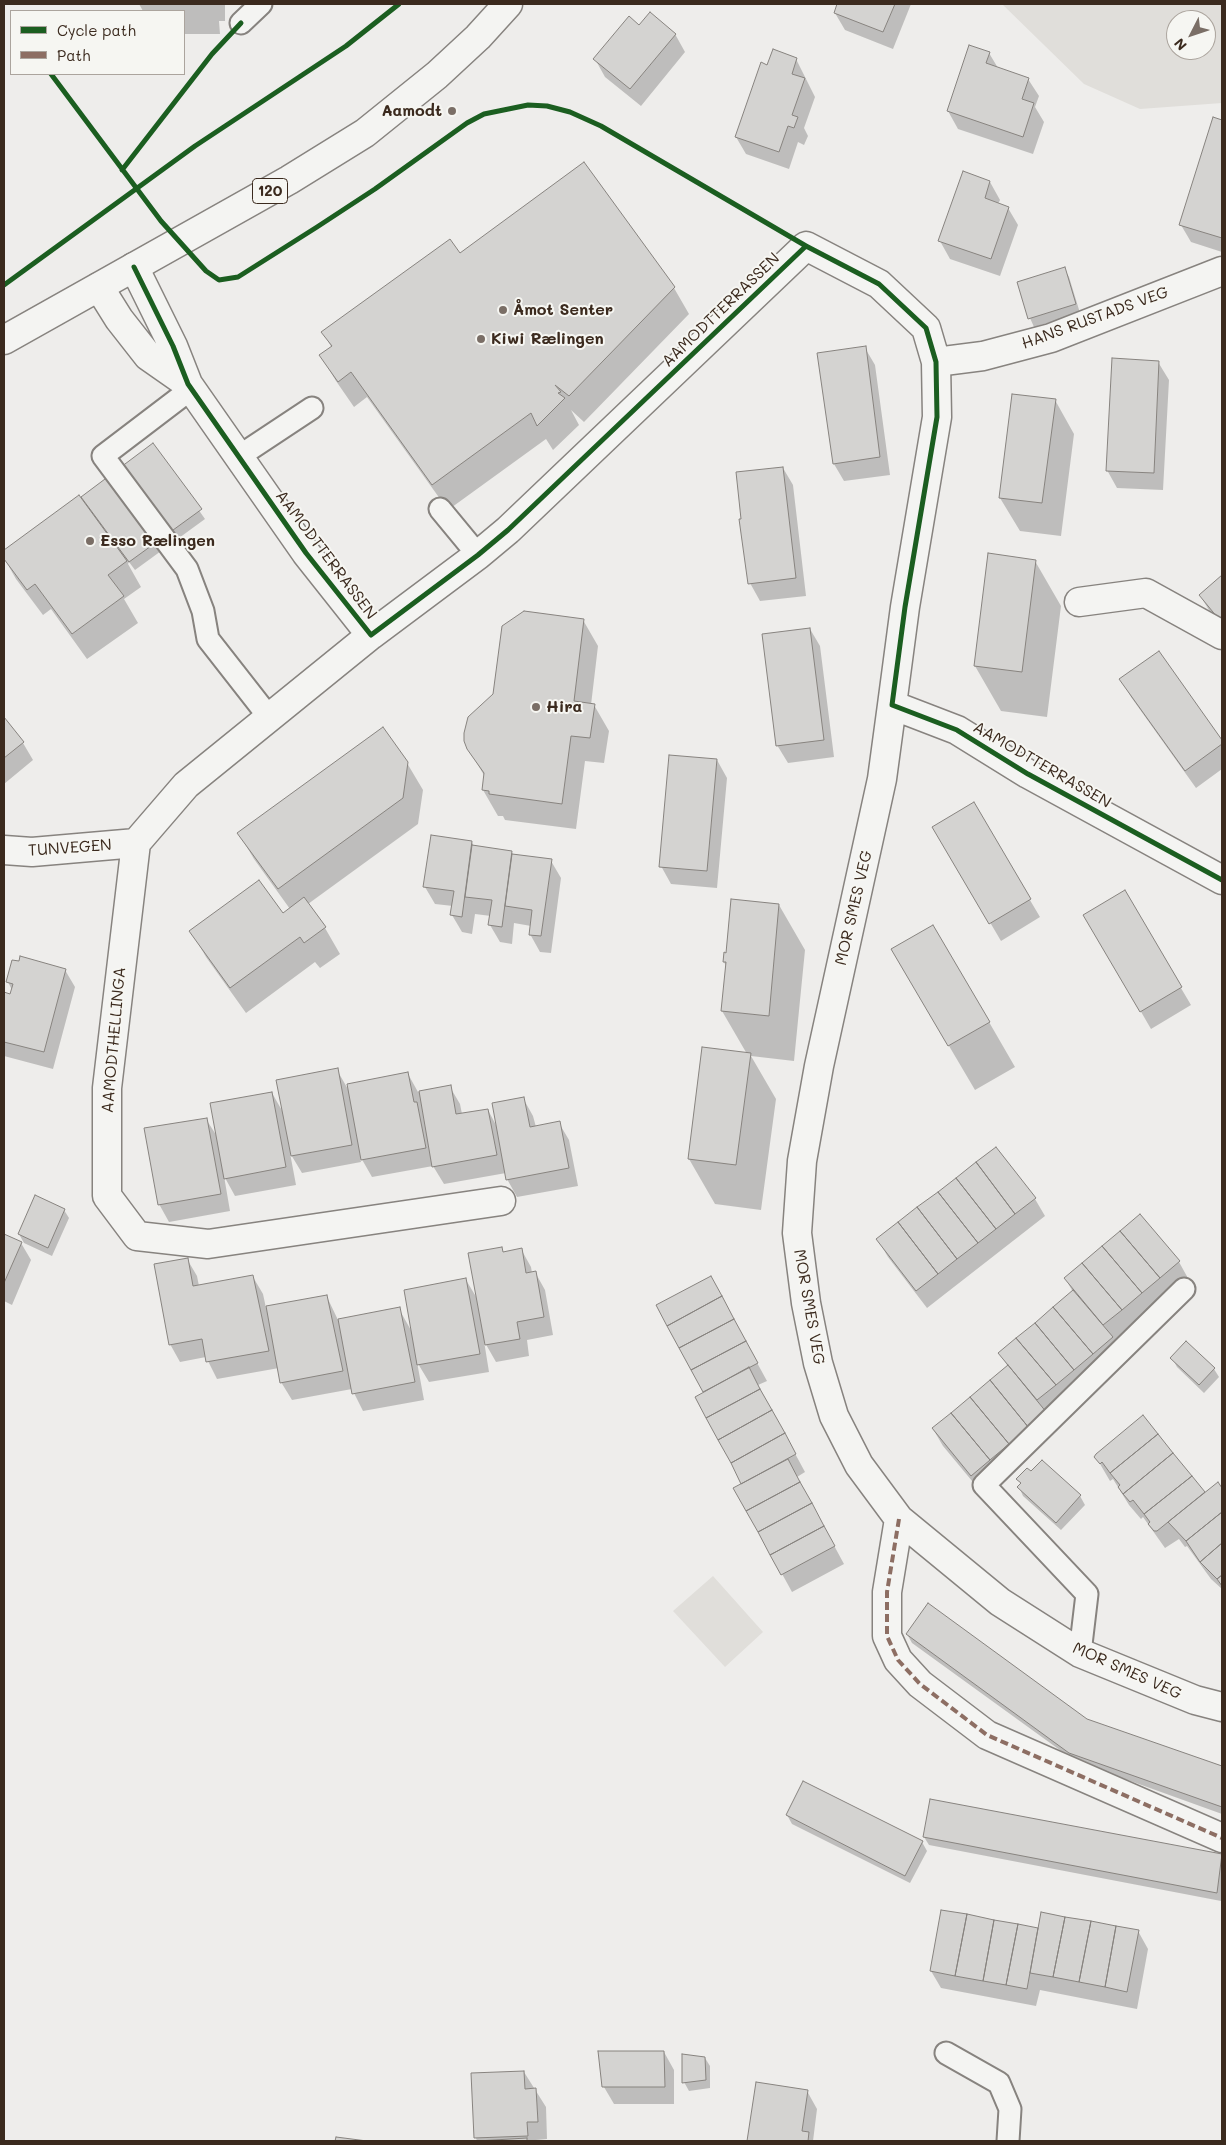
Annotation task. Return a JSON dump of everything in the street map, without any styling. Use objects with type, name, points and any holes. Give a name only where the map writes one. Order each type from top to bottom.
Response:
[{"type":"street","name":"120","points":[[4,340],[289,180],[365,133],[437,75],[508,4]]},
{"type":"street","name":"AAMODTTERRASSEN","points":[[134,267],[173,346],[190,387],[306,553],[372,635],[478,555],[515,523],[806,246],[880,284],[926,328],[936,362],[937,417],[905,607],[892,705],[957,730],[1028,774],[1222,880]]},
{"type":"street","name":"HANS RUSTADS VEG","points":[[936,362],[983,356],[1051,338],[1222,271]]},
{"type":"street","name":"AAMODTTERRASSEN","points":[[99,287],[119,318],[148,356],[190,387]]},
{"type":"street","points":[[1079,602],[1146,593],[1222,635]]},
{"type":"street","points":[[136,843],[186,785],[372,635]]},
{"type":"street","name":"MOR SMES VEG","points":[[892,705],[882,779],[818,1066],[802,1161],[797,1233],[806,1303],[816,1354],[834,1416],[859,1465],[899,1519],[1000,1602],[1080,1653],[1195,1700],[1222,1707]]},
{"type":"street","name":"TUNVEGEN","points":[[4,850],[32,852],[136,843]]},
{"type":"street","name":"AAMODTHELLINGA","points":[[136,843],[106,1088],[107,1196],[137,1236],[208,1244],[501,1201]]},
{"type":"street","points":[[899,1519],[887,1592],[887,1636],[898,1660],[920,1684],[987,1735],[1222,1838]]},
{"type":"lane","points":[[241,23],[260,4]]},
{"type":"lane","points":[[190,387],[103,456],[187,569],[203,611],[208,639],[269,717]]},
{"type":"lane","points":[[238,458],[312,408]]},
{"type":"lane","points":[[440,509],[478,555]]},
{"type":"lane","points":[[1080,1653],[1087,1594],[984,1486],[1184,1289]]},
{"type":"lane","points":[[946,2053],[1000,2083],[1010,2108],[1008,2141]]},
{"type":"shaded area","points":[[1002,4],[1222,4],[1222,103],[1140,109],[1084,84]]},
{"type":"shaded area","points":[[713,1576],[763,1632],[725,1667],[673,1611]]},
{"type":"building","points":[[837,4],[895,4],[883,32],[834,13]]},
{"type":"building","points":[[650,12],[676,34],[630,89],[593,59],[629,16],[639,25]]},
{"type":"building","points":[[969,45],[990,52],[986,63],[1029,78],[1022,99],[1034,103],[1023,137],[947,111]]},
{"type":"building","points":[[773,49],[797,58],[792,74],[805,78],[792,115],[798,117],[794,128],[788,126],[779,152],[735,137],[761,62],[767,65]]},
{"type":"building","points":[[1213,117],[1222,120],[1222,238],[1179,225]]},
{"type":"building","name":"Åmot Senter","points":[[584,162],[675,287],[569,396],[555,385],[561,392],[558,393],[565,398],[537,426],[531,413],[432,485],[351,372],[338,382],[319,355],[332,346],[321,332],[450,239],[460,253]]},
{"type":"building","points":[[963,171],[990,181],[985,198],[1009,207],[991,259],[938,241]]},
{"type":"building","points":[[1065,267],[1076,304],[1028,319],[1017,282]]},
{"type":"building","points":[[866,346],[880,457],[833,464],[817,353]]},
{"type":"building","points":[[1112,358],[1159,361],[1154,473],[1106,471]]},
{"type":"building","points":[[1012,394],[1056,399],[1042,503],[999,498]]},
{"type":"building","points":[[153,443],[202,509],[129,562],[81,497]]},
{"type":"building","points":[[783,467],[796,578],[748,584],[739,519],[741,519],[736,472]]},
{"type":"building","points":[[79,495],[127,561],[108,575],[124,596],[72,634],[35,584],[27,590],[4,559],[4,550]]},
{"type":"building","points":[[988,553],[1036,560],[1022,672],[974,666]]},
{"type":"building","points":[[1222,575],[1222,623],[1199,595]]},
{"type":"building","name":"Hira","points":[[524,611],[584,619],[574,701],[595,704],[590,738],[571,736],[562,804],[489,794],[489,791],[482,790],[484,773],[467,749],[464,741],[468,717],[493,694],[502,626]]},
{"type":"building","points":[[810,628],[824,740],[776,746],[762,634]]},
{"type":"building","points":[[1159,651],[1222,740],[1222,744],[1185,771],[1119,679]]},
{"type":"building","points":[[4,717],[24,742],[4,758]]},
{"type":"building","points":[[383,727],[408,762],[403,798],[278,889],[237,833]]},
{"type":"building","points":[[669,755],[717,759],[707,871],[659,867]]},
{"type":"building","points":[[974,802],[1031,899],[989,924],[932,827]]},
{"type":"building","points":[[431,835],[472,841],[462,917],[450,915],[454,891],[423,887]]},
{"type":"building","points":[[472,845],[512,851],[502,927],[488,925],[492,900],[465,897]]},
{"type":"building","points":[[512,854],[552,859],[541,936],[529,935],[532,910],[505,906]]},
{"type":"building","points":[[259,880],[283,913],[304,897],[326,927],[304,943],[300,937],[230,988],[189,931]]},
{"type":"building","points":[[1125,890],[1182,987],[1140,1012],[1083,915]]},
{"type":"building","points":[[731,899],[779,904],[769,1016],[721,1011],[726,962],[723,962],[724,952],[726,953]]},
{"type":"building","points":[[933,925],[990,1022],[948,1046],[891,949]]},
{"type":"building","points":[[20,956],[66,969],[44,1052],[4,1042],[4,992],[10,994],[13,984],[6,982],[12,960],[19,961]]},
{"type":"building","points":[[702,1047],[751,1053],[736,1165],[688,1159]]},
{"type":"building","points":[[338,1068],[352,1145],[291,1156],[276,1080]]},
{"type":"building","points":[[408,1072],[414,1102],[417,1102],[426,1148],[361,1160],[347,1084]]},
{"type":"building","points":[[451,1085],[456,1114],[488,1109],[497,1155],[432,1167],[419,1091]]},
{"type":"building","points":[[272,1092],[286,1167],[224,1179],[210,1103]]},
{"type":"building","points":[[524,1097],[530,1127],[560,1121],[569,1168],[506,1180],[492,1103]]},
{"type":"building","points":[[207,1118],[221,1194],[158,1205],[144,1128]]},
{"type":"building","points":[[996,1147],[1036,1198],[1015,1214],[976,1162]]},
{"type":"building","points":[[976,1162],[1015,1214],[996,1229],[956,1178]]},
{"type":"building","points":[[956,1178],[996,1229],[978,1243],[938,1192]]},
{"type":"building","points":[[938,1192],[978,1243],[957,1259],[917,1207]]},
{"type":"building","points":[[35,1195],[65,1209],[48,1248],[18,1234]]},
{"type":"building","points":[[917,1207],[957,1259],[938,1274],[898,1222]]},
{"type":"building","points":[[1140,1214],[1180,1261],[1160,1278],[1120,1231]]},
{"type":"building","points":[[898,1222],[938,1274],[916,1291],[876,1239]]},
{"type":"building","points":[[1120,1231],[1160,1278],[1142,1293],[1102,1246]]},
{"type":"building","points":[[4,1234],[22,1242],[4,1283]]},
{"type":"building","points":[[1102,1246],[1142,1293],[1122,1310],[1082,1263]]},
{"type":"building","points":[[502,1247],[503,1252],[522,1248],[526,1273],[536,1271],[544,1317],[517,1322],[520,1339],[485,1345],[468,1253]]},
{"type":"building","points":[[188,1258],[193,1286],[253,1275],[269,1351],[206,1362],[202,1339],[169,1345],[154,1264]]},
{"type":"building","points":[[1082,1263],[1122,1310],[1103,1325],[1064,1278]]},
{"type":"building","points":[[711,1276],[722,1296],[667,1326],[656,1305]]},
{"type":"building","points":[[466,1278],[480,1354],[417,1365],[404,1290]]},
{"type":"building","points":[[1073,1290],[1113,1337],[1093,1354],[1053,1307]]},
{"type":"building","points":[[327,1295],[343,1371],[280,1383],[266,1306]]},
{"type":"building","points":[[722,1296],[734,1319],[679,1348],[667,1326]]},
{"type":"building","points":[[400,1307],[415,1382],[352,1394],[338,1319]]},
{"type":"building","points":[[1053,1307],[1093,1354],[1074,1370],[1035,1323]]},
{"type":"building","points":[[734,1319],[746,1341],[691,1370],[679,1348]]},
{"type":"building","points":[[1035,1323],[1074,1370],[1056,1385],[1016,1338]]},
{"type":"building","points":[[1016,1338],[1056,1385],[1037,1400],[998,1353]]},
{"type":"building","points":[[746,1341],[758,1363],[703,1392],[691,1370]]},
{"type":"building","points":[[1186,1341],[1215,1368],[1199,1385],[1170,1358]]},
{"type":"building","points":[[1008,1365],[1047,1413],[1029,1428],[990,1380]]},
{"type":"building","points":[[749,1367],[760,1389],[706,1418],[695,1397]]},
{"type":"building","points":[[990,1380],[1029,1428],[1009,1444],[970,1397]]},
{"type":"building","points":[[760,1389],[772,1410],[718,1440],[706,1418]]},
{"type":"building","points":[[970,1397],[1009,1444],[990,1460],[951,1413]]},
{"type":"building","points":[[772,1410],[785,1433],[731,1463],[718,1440]]},
{"type":"building","points":[[951,1413],[990,1460],[971,1476],[932,1428]]},
{"type":"building","points":[[1143,1415],[1158,1434],[1110,1473],[1102,1462],[1100,1464],[1094,1457]]},
{"type":"building","points":[[785,1433],[796,1454],[741,1484],[731,1463]]},
{"type":"building","points":[[1158,1434],[1173,1453],[1123,1494],[1118,1487],[1120,1485],[1110,1473]]},
{"type":"building","points":[[1173,1453],[1192,1476],[1144,1514],[1133,1500],[1130,1502],[1123,1494]]},
{"type":"building","points":[[788,1459],[800,1482],[746,1511],[733,1488]]},
{"type":"building","points":[[1042,1460],[1081,1495],[1056,1523],[1017,1487],[1021,1483],[1016,1479],[1027,1468],[1031,1471]]},
{"type":"building","points":[[1192,1476],[1205,1492],[1157,1531],[1154,1531],[1148,1524],[1150,1522],[1144,1514]]},
{"type":"building","points":[[800,1482],[812,1503],[758,1532],[746,1511]]},
{"type":"building","points":[[1218,1482],[1222,1488],[1222,1512],[1186,1541],[1168,1522]]},
{"type":"building","points":[[812,1503],[824,1526],[770,1555],[758,1532]]},
{"type":"building","points":[[1222,1512],[1222,1543],[1200,1562],[1186,1541]]},
{"type":"building","points":[[824,1526],[835,1546],[781,1575],[770,1555]]},
{"type":"building","points":[[1222,1543],[1222,1575],[1217,1579],[1200,1562]]},
{"type":"building","points":[[1222,1575],[1222,1586],[1217,1579]]},
{"type":"building","points":[[928,1603],[1087,1719],[1222,1766],[1222,1807],[1069,1753],[906,1634]]},
{"type":"building","points":[[803,1781],[923,1841],[905,1876],[786,1815]]},
{"type":"building","points":[[930,1799],[1222,1854],[1217,1893],[923,1837]]},
{"type":"building","points":[[941,1910],[967,1914],[955,1976],[930,1971]]},
{"type":"building","points":[[1041,1912],[1065,1917],[1053,1977],[1030,1973]]},
{"type":"building","points":[[967,1914],[994,1920],[983,1981],[955,1976]]},
{"type":"building","points":[[1065,1917],[1091,1921],[1079,1982],[1053,1977]]},
{"type":"building","points":[[994,1920],[1018,1924],[1006,1985],[983,1981]]},
{"type":"building","points":[[1091,1921],[1116,1926],[1105,1987],[1079,1982]]},
{"type":"building","points":[[1018,1924],[1038,1928],[1027,1989],[1006,1985]]},
{"type":"building","points":[[1116,1926],[1139,1930],[1127,1992],[1105,1987]]},
{"type":"building","points":[[598,2051],[664,2051],[665,2087],[602,2087]]},
{"type":"building","points":[[682,2054],[705,2057],[706,2080],[682,2083]]},
{"type":"building","points":[[524,2071],[525,2089],[536,2088],[538,2122],[527,2122],[528,2136],[474,2138],[471,2073]]},
{"type":"building","points":[[756,2082],[808,2090],[802,2131],[809,2132],[808,2141],[747,2141]]},
{"type":"building","points":[[336,2137],[367,2141],[335,2141]]},
{"type":"building","points":[[527,2138],[527,2141],[477,2141]]},
{"type":"marked path","points":[[899,1519],[887,1592],[887,1636],[898,1660],[920,1684],[987,1735],[1222,1838]]},
{"type":"cycle path","points":[[4,285],[195,146],[346,46],[399,4]]},
{"type":"cycle path","points":[[122,170],[212,54],[241,23]]},
{"type":"cycle path","points":[[52,75],[161,221],[206,271],[219,280],[238,277],[317,227],[375,189],[467,123],[484,114],[528,105],[547,106],[570,112],[601,126],[806,246]]},
{"type":"cycle path","points":[[134,267],[173,346],[188,384],[306,553],[371,635],[478,555],[508,530],[806,246],[879,284],[926,328],[936,362],[937,417],[905,607],[892,705],[957,730],[1028,774],[1222,880]]},
{"type":"place","name":"Aamodt","points":[[452,111]]},
{"type":"place","name":"Åmot Senter","points":[[503,310]]},
{"type":"place","name":"Kiwi Rælingen","points":[[481,339]]},
{"type":"place","name":"Esso Rælingen","points":[[90,541]]},
{"type":"place","name":"Hira","points":[[536,707]]}]
